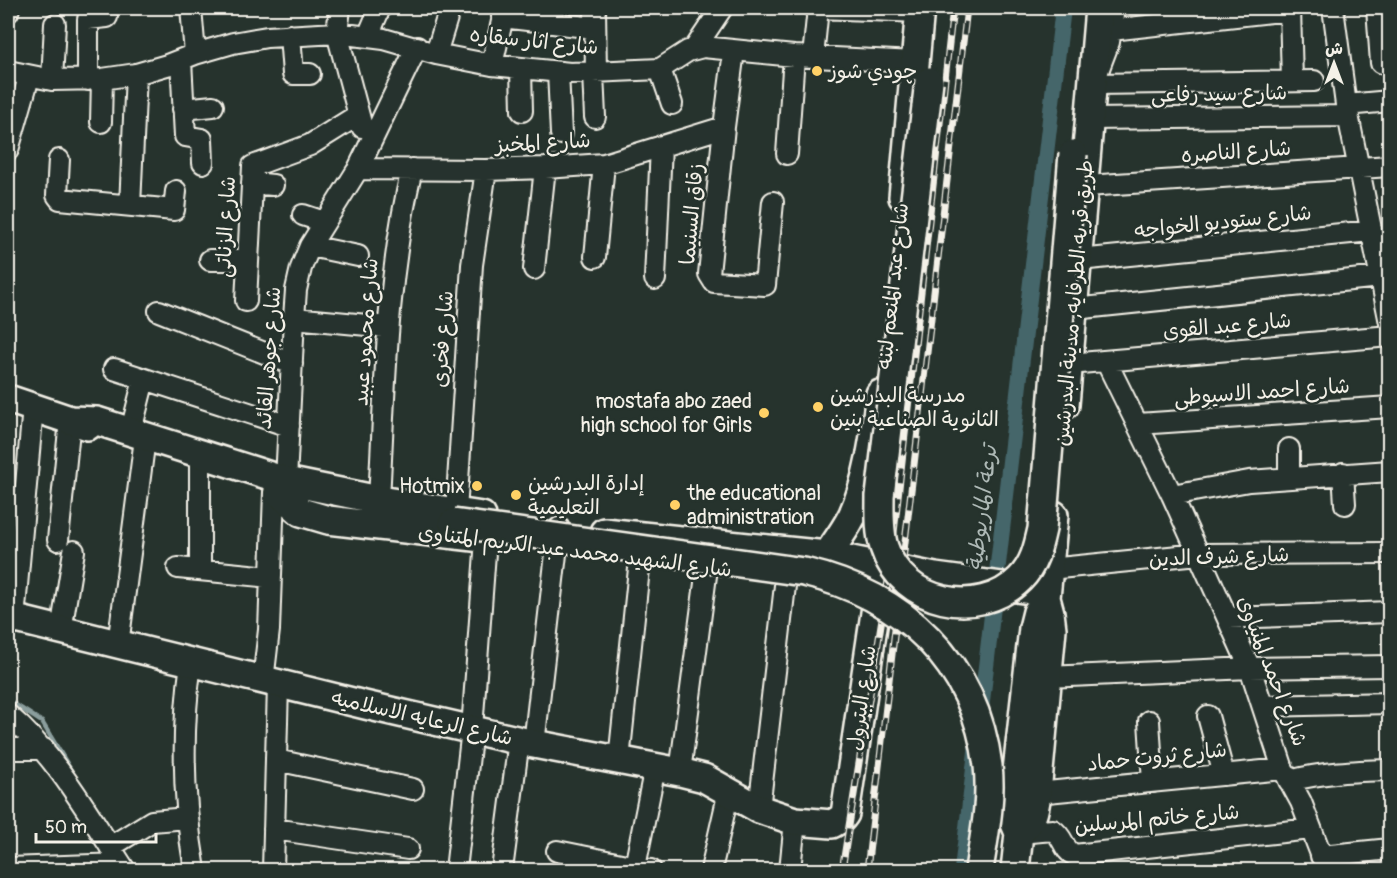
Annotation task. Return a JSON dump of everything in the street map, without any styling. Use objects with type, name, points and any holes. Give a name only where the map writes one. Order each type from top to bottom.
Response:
[{"type":"main road","points":[[924,9],[922,72],[880,496],[880,522],[884,547],[892,564],[903,578],[918,590],[934,598],[952,602],[971,602],[989,598],[1020,579],[1031,565],[1037,550],[1042,529],[1075,127],[1079,110],[1093,84]]},
{"type":"main road","name":"طريق قريه الطرفايه, مدينة البدرشين","points":[[1019,833],[1025,829],[1032,817],[1037,793],[1052,621],[1047,586],[1086,186],[1093,84],[1106,19]]},
{"type":"main road","name":"شارع عبد المنعم لبنه","points":[[827,555],[851,517],[865,478],[879,403],[922,72]]},
{"type":"main road","points":[[15,399],[70,420],[137,439],[200,466],[352,508],[455,518],[804,572],[855,588],[894,609],[922,631],[944,655],[964,686],[974,710],[988,768],[988,805],[979,870]]},
{"type":"main road","name":"شارع الشهيد محمد عبد الكريم المتناوى","points":[[137,439],[280,489],[379,500],[455,518],[558,538],[640,560],[786,577],[879,577]]},
{"type":"main road","name":"شارع الشهيد محمد عبد الكريم المتناوى","points":[[280,489],[301,512],[328,520],[486,539],[558,538],[827,555],[879,577]]},
{"type":"main road","name":"شارع شرف الدين","points":[[879,577],[935,577],[1017,588],[1047,586]]},
{"type":"main road","name":"شارع البترول","points":[[832,824],[845,814],[879,577]]},
{"type":"main road","name":"طريق قريه الطرفايه, مدينة البدرشين","points":[[1015,870],[1019,833],[1014,821],[1013,807],[1033,628],[1047,586]]},
{"type":"main road","name":"شارع الرعايه الاسلاميه","points":[[11,618],[271,683],[526,742],[704,778],[759,809],[795,821],[832,824]]},
{"type":"street","points":[[8,12],[9,8]]},
{"type":"street","points":[[191,8],[183,109],[185,136],[202,139],[203,163]]},
{"type":"street","points":[[340,8],[337,33],[367,148]]},
{"type":"street","points":[[368,36],[380,8]]},
{"type":"street","points":[[436,54],[450,8]]},
{"type":"street","points":[[595,8],[595,117]]},
{"type":"street","points":[[695,48],[722,8]]},
{"type":"street","points":[[787,153],[803,57],[818,8],[924,9]]},
{"type":"street","points":[[1106,19],[1114,8]]},
{"type":"street","points":[[1333,8],[1347,111],[1358,169],[1377,225],[1389,322]]},
{"type":"street","points":[[1106,19],[1290,9],[1292,81]]},
{"type":"street","points":[[492,65],[504,12],[595,28]]},
{"type":"street","points":[[1381,16],[1381,63]]},
{"type":"street","points":[[101,122],[87,22],[90,18],[107,17]]},
{"type":"street","points":[[52,80],[55,24]]},
{"type":"street","name":"شارع اثار سقاره","points":[[8,71],[52,80],[95,79],[136,74],[233,43],[290,35],[337,33],[368,36],[417,47],[436,54],[492,65],[558,72],[595,73],[660,69],[695,48]]},
{"type":"street","points":[[290,35],[294,74],[310,74]]},
{"type":"street","name":"شارع جوهر القائد","points":[[273,870],[276,760],[269,630],[270,577],[289,426],[296,290],[301,268],[310,246],[358,169],[417,47]]},
{"type":"street","points":[[695,48],[803,57],[922,72]]},
{"type":"street","name":"زقاق السنيما","points":[[734,51],[709,273],[714,282],[765,285],[773,202]]},
{"type":"street","points":[[521,69],[522,111]]},
{"type":"street","points":[[660,69],[672,104]]},
{"type":"street","points":[[558,72],[561,134]]},
{"type":"street","points":[[130,206],[136,74]]},
{"type":"street","points":[[8,150],[29,77]]},
{"type":"street","points":[[1093,84],[1314,81]]},
{"type":"street","name":"شارع سيد رفاعى","points":[[1090,119],[1347,111],[1389,101]]},
{"type":"street","points":[[183,109],[213,106]]},
{"type":"street","name":"شارع الزناتى","points":[[246,301],[252,168],[255,164],[310,145],[358,115]]},
{"type":"street","name":"شارع المخبز","points":[[358,169],[486,170],[604,164],[724,127]]},
{"type":"street","points":[[655,279],[661,146]]},
{"type":"street","points":[[59,160],[58,198],[176,209],[176,191]]},
{"type":"street","points":[[595,257],[604,164]]},
{"type":"street","name":"شارع الناصره","points":[[1086,186],[1389,166]]},
{"type":"street","points":[[534,269],[545,168]]},
{"type":"street","name":"شارع محمود عبيد","points":[[379,500],[388,327],[394,263],[412,169]]},
{"type":"street","name":"شارع فخرى","points":[[455,518],[472,265],[486,170]]},
{"type":"street","points":[[252,183],[273,185]]},
{"type":"street","points":[[303,215],[324,222]]},
{"type":"street","name":"شارع ستوديو الخواجه","points":[[1079,260],[1377,225]]},
{"type":"street","points":[[310,246],[358,256]]},
{"type":"street","points":[[210,260],[248,260]]},
{"type":"street","points":[[1074,309],[1384,287]]},
{"type":"street","points":[[159,311],[292,364]]},
{"type":"street","points":[[294,318],[388,327]]},
{"type":"street","name":"شارع عبد القوى","points":[[1069,364],[1389,336]]},
{"type":"street","name":"شارع احمد المنياوى","points":[[1106,361],[1229,618],[1250,668],[1286,775],[1301,802],[1324,863]]},
{"type":"street","points":[[114,369],[289,426]]},
{"type":"street","points":[[118,645],[144,379]]},
{"type":"street","points":[[11,618],[15,399]]},
{"type":"street","name":"شارع احمد الاسيوطى","points":[[1138,424],[1389,407]]},
{"type":"street","points":[[61,631],[70,420]]},
{"type":"street","points":[[1288,449],[1289,477]]},
{"type":"street","points":[[200,466],[200,570]]},
{"type":"street","points":[[1172,495],[1223,484],[1289,477],[1389,471]]},
{"type":"street","points":[[1343,473],[1345,504]]},
{"type":"street","points":[[502,870],[526,742],[558,538]]},
{"type":"street","points":[[456,870],[472,729],[486,539]]},
{"type":"street","name":"شارع شرف الدين","points":[[1047,586],[1199,554],[1389,553]]},
{"type":"street","points":[[619,760],[640,560]]},
{"type":"street","points":[[178,568],[270,577]]},
{"type":"street","points":[[557,850],[643,868],[667,769],[707,568]]},
{"type":"street","points":[[759,809],[786,577]]},
{"type":"street","points":[[1229,618],[1389,612]]},
{"type":"street","points":[[191,663],[183,741],[187,818],[195,870]]},
{"type":"street","points":[[1047,676],[1250,668],[1389,666]]},
{"type":"street","points":[[1263,706],[1389,703]]},
{"type":"street","points":[[8,715],[27,730],[44,750],[123,867]]},
{"type":"street","points":[[1208,716],[1224,775]]},
{"type":"street","points":[[1149,721],[1153,782]]},
{"type":"street","points":[[8,749],[44,750]]},
{"type":"street","points":[[276,760],[412,789]]},
{"type":"street","name":"شارع ثروت حماد","points":[[1037,793],[1224,775],[1313,775],[1389,770]]},
{"type":"street","points":[[711,870],[729,791]]},
{"type":"street","points":[[110,847],[152,821],[187,818]]},
{"type":"street","points":[[790,870],[795,821]]},
{"type":"street","points":[[274,829],[408,849]]},
{"type":"street","name":"شارع خاتم المرسلين","points":[[1019,833],[1053,830],[1060,836],[1067,851],[1074,855],[1311,829]]},
{"type":"street","points":[[1324,863],[1389,849]]},
{"type":"street","points":[[8,868],[123,867]]},
{"type":"waterway","name":"ترعة الماريوطية","points":[[980,718],[1063,8]]},
{"type":"waterway","points":[[8,700],[42,722],[72,772]]},
{"type":"waterway","name":"ترعة الماريوطية","points":[[962,870],[977,743]]},
{"type":"waterway","points":[[131,862],[137,870]]},
{"type":"railway","points":[[842,870],[890,568],[953,8]]},
{"type":"railway","points":[[867,870],[967,8]]},
{"type":"place","name":"چودي شوز","points":[[817,71]]},
{"type":"place","name":"مدرسة البدرشين الثانوية الصناعية بنين","points":[[818,407]]},
{"type":"place","name":"mostafa abo zaed high school for Girls","points":[[764,413]]},
{"type":"place","name":"Hotmix","points":[[477,486]]},
{"type":"place","name":"إدارة البدرشين التعليمية","points":[[516,495]]},
{"type":"place","name":"the educational administration","points":[[675,505]]}]
